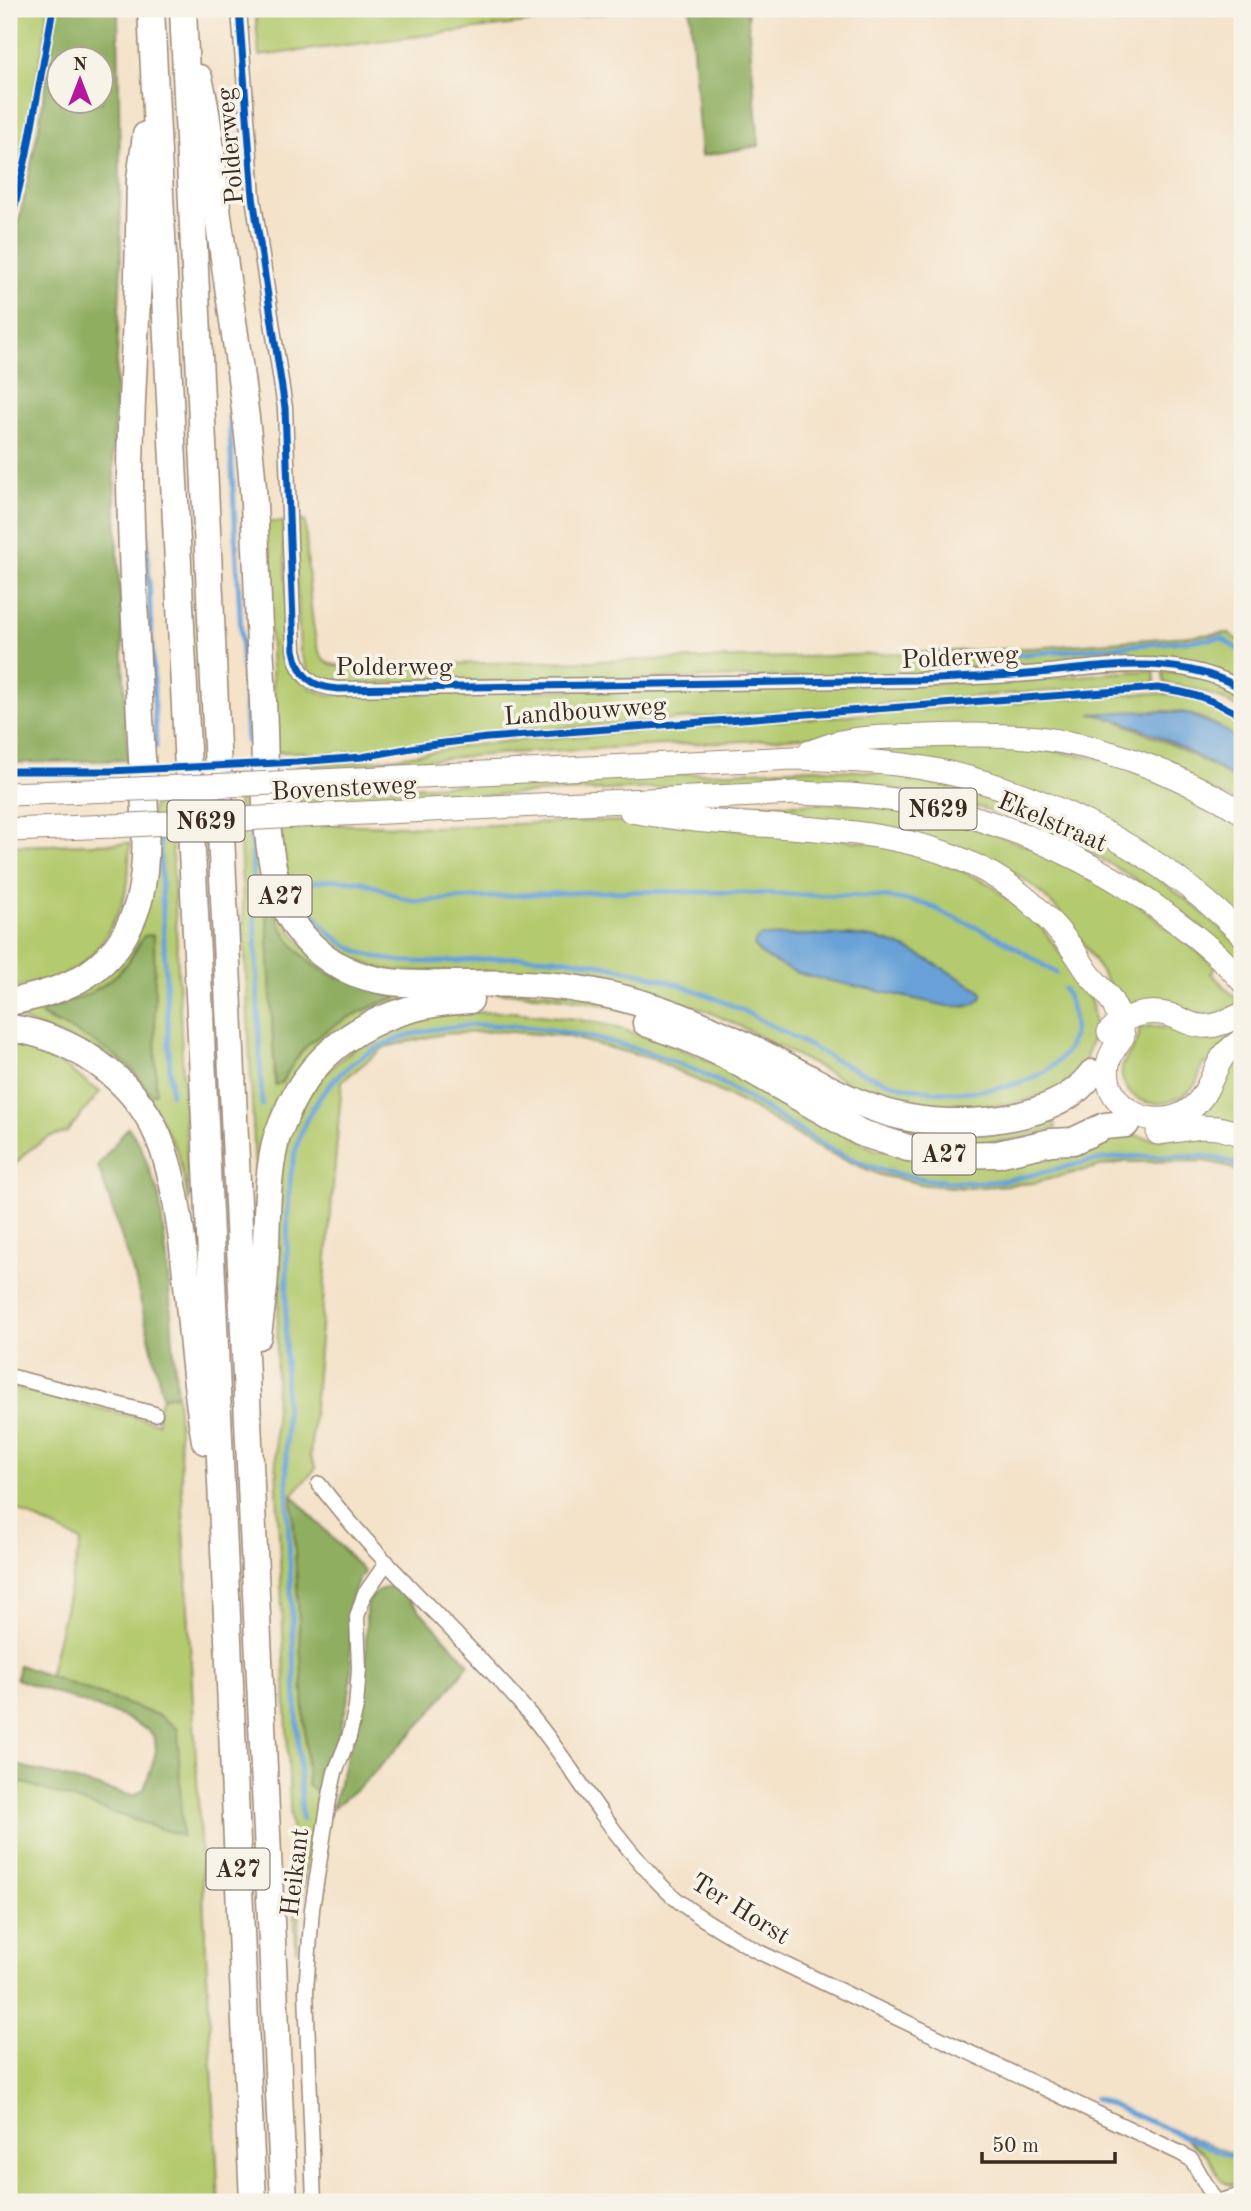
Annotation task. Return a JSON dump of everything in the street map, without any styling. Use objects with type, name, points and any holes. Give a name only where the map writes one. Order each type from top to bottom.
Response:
[{"type":"highway","name":"A27","points":[[151,9],[253,2202]]},
{"type":"highway","name":"A27","points":[[183,10],[205,103],[212,176],[252,475],[264,713],[265,809],[271,861],[284,905],[307,942],[332,962],[357,975],[388,982],[426,985],[538,985],[591,991],[653,1006],[715,1029],[852,1100],[884,1112],[920,1120],[972,1122],[1021,1114],[1070,1095],[1086,1082],[1092,1073]]},
{"type":"highway","name":"A27","points":[[183,10],[284,2202]]},
{"type":"highway","name":"A27","points":[[9,1002],[49,993],[90,974],[114,951],[123,937],[140,894],[145,816],[130,480],[140,179],[155,77]]},
{"type":"highway","name":"A27","points":[[249,1418],[264,1288],[268,1196],[275,1143],[291,1102],[310,1072],[337,1044],[364,1027],[413,1007],[471,1000],[536,1001],[637,1020],[705,1045],[765,1076],[861,1133],[908,1148],[950,1155],[988,1155],[1024,1150],[1051,1142],[1060,1134],[1122,1116]]},
{"type":"highway","name":"A27","points":[[9,1028],[45,1036],[74,1048],[96,1062],[134,1095],[157,1133],[169,1167],[179,1215],[198,1400],[223,1536]]},
{"type":"main road","name":"N629","points":[[793,758],[842,742],[976,734],[1038,738],[1089,748],[1148,765],[1205,790],[1242,812]]},
{"type":"main road","name":"Bovensteweg","points":[[9,794],[793,758]]},
{"type":"main road","name":"Ekelstraat","points":[[793,758],[848,759],[907,766],[961,777],[1032,800],[1081,821],[1154,863],[1190,888],[1242,934]]},
{"type":"main road","name":"Ekelstraat","points":[[597,804],[811,794],[851,795],[893,800],[959,814],[1048,844],[1118,880],[1187,930],[1238,976]]},
{"type":"main road","name":"Bovensteweg","points":[[9,830],[597,804]]},
{"type":"main road","name":"N629","points":[[597,804],[676,819],[844,831],[917,843],[997,875],[1054,923],[1094,982],[1107,993],[1113,1029]]},
{"type":"main road","points":[[1242,1014],[1201,1027],[1169,1014],[1139,1014],[1113,1029],[1098,1048],[1092,1073],[1101,1102],[1150,1132],[1201,1127],[1218,1128],[1242,1135]]},
{"type":"main road","points":[[1113,1029],[1123,1036],[1110,1056],[1108,1075],[1121,1105],[1122,1116]]},
{"type":"main road","points":[[1122,1116],[1161,1118],[1178,1116],[1188,1111],[1203,1098],[1223,1058],[1242,1040]]},
{"type":"street","name":"Polderweg","points":[[239,9],[253,197],[285,408],[294,650],[300,670],[315,684],[338,689],[915,680],[1010,676],[1159,664],[1191,669],[1242,689]]},
{"type":"street","points":[[9,1376],[155,1414]]},
{"type":"street","name":"Ter Horst","points":[[319,1484],[350,1524],[469,1646],[528,1712],[602,1815],[661,1885],[701,1918],[761,1952],[1180,2153],[1192,2160],[1216,2202],[1242,2195]]},
{"type":"street","name":"Heikant","points":[[314,2202],[306,1991],[312,1909],[328,1800],[356,1707],[359,1670],[357,1617],[364,1595],[387,1562]]},
{"type":"green space","points":[[9,9],[48,9],[19,168],[9,204]]},
{"type":"green space","points":[[58,9],[118,9],[121,265],[113,453],[128,760],[9,763],[9,280],[46,82],[46,116],[116,116],[116,46],[52,46]]},
{"type":"green space","points":[[255,9],[637,9],[259,56]]},
{"type":"green space","points":[[690,9],[747,9],[759,146],[701,156]]},
{"type":"green space","points":[[294,521],[305,521],[312,614],[318,648],[326,661],[338,666],[801,657],[1033,648],[1228,633],[1242,642],[1242,683],[1196,665],[936,674],[327,684],[308,671],[300,651]]},
{"type":"green space","points":[[265,522],[283,522],[289,649],[310,688],[327,695],[1012,681],[1154,670],[1155,681],[472,735],[384,749],[306,755],[305,752],[276,752]]},
{"type":"green space","points":[[1166,671],[1201,677],[1242,695],[1242,711],[1205,692],[1164,683],[1163,673]]},
{"type":"green space","points":[[1145,693],[1196,700],[1242,722],[1242,746],[1217,726],[1186,713],[1130,711],[1098,714],[1170,744],[1239,782],[1242,784],[1242,805],[1158,763],[913,729],[509,753],[298,771],[298,766],[387,759],[501,742]]},
{"type":"green space","points":[[979,739],[1113,761],[1242,818],[1242,919],[1109,823],[840,748]]},
{"type":"green space","points":[[815,768],[894,774],[953,786],[1044,816],[1087,836],[1168,886],[1242,948],[1242,964],[1194,922],[1145,885],[1093,854],[1038,828],[982,808],[923,794],[861,785],[797,782],[299,803],[299,792]]},
{"type":"green space","points":[[257,797],[266,866],[279,909],[290,929],[304,947],[322,963],[341,974],[361,982],[404,990],[532,991],[571,994],[612,1002],[674,1019],[714,1035],[839,1101],[879,1117],[903,1123],[952,1128],[1002,1124],[1051,1111],[1056,1128],[1018,1138],[979,1143],[940,1142],[900,1135],[844,1114],[710,1041],[652,1018],[546,996],[473,993],[438,996],[407,1003],[381,1013],[324,1050],[302,1071],[289,1088],[273,1125],[266,1152],[260,1210],[257,1211],[238,798]],"holes":[[[274,912],[284,932],[308,961],[322,971],[355,984],[396,992],[397,998],[360,1012],[321,1034],[302,1051],[281,1083],[275,1085],[267,913]]]},
{"type":"green space","points":[[170,801],[189,1203],[178,1153],[149,1097],[129,1072],[103,1052],[24,1021],[11,1012],[121,951],[154,802]],"holes":[[[153,935],[156,1093],[151,1095],[133,1071],[112,1052],[48,1020],[70,1002],[89,995],[110,982],[127,963],[144,936]]]},
{"type":"green space","points":[[849,803],[955,821],[1044,852],[1139,905],[1216,967],[1211,973],[1242,1005],[1212,1015],[1123,1011],[1081,940],[1056,908],[1020,876],[976,856],[672,806]]},
{"type":"green space","points":[[598,821],[705,825],[910,847],[990,884],[1042,928],[1084,986],[1092,1005],[1095,1030],[1084,1064],[1060,1091],[1016,1103],[976,1107],[916,1105],[888,1100],[866,1092],[705,1010],[647,991],[604,980],[528,971],[384,969],[341,953],[324,941],[309,925],[289,884],[280,827],[321,824],[436,827]],"holes":[[[762,936],[853,936],[882,940],[919,955],[979,989],[981,999],[966,1007],[797,973],[759,953],[754,945]]]},
{"type":"green space","points":[[130,843],[128,882],[122,905],[93,954],[74,970],[52,980],[9,989],[9,846]]},
{"type":"green space","points":[[267,912],[274,912],[297,949],[323,970],[338,977],[397,992],[397,998],[360,1012],[321,1034],[302,1051],[281,1083],[275,1085]]},
{"type":"green space","points":[[153,935],[156,1093],[152,1095],[130,1067],[109,1051],[41,1015],[44,1011],[88,994],[108,982],[126,965],[144,936]]},
{"type":"green space","points":[[512,1012],[576,1019],[658,1040],[703,1058],[875,1150],[1129,1134],[1152,1139],[1185,1136],[1242,1142],[1242,1173],[1204,1161],[1124,1162],[1033,1183],[969,1188],[926,1185],[880,1175],[823,1150],[749,1106],[656,1060],[565,1036],[498,1031],[443,1034],[385,1047],[342,1081],[310,1456],[316,1468],[292,1495],[308,1785],[320,1793],[307,1856],[296,1951],[275,1437],[279,1199],[283,1161],[300,1110],[330,1069],[350,1052],[372,1038],[422,1018],[456,1013]]},
{"type":"green space","points":[[1139,1028],[1167,1028],[1180,1035],[1183,1030],[1231,1028],[1234,1035],[1208,1064],[1203,1063],[1196,1082],[1185,1094],[1168,1102],[1149,1103],[1132,1095],[1122,1078],[1122,1070],[1136,1044]]},
{"type":"green space","points":[[9,1040],[55,1060],[100,1092],[67,1132],[49,1137],[25,1153],[9,1172]]},
{"type":"green space","points":[[1242,1050],[1242,1127],[1200,1121],[1196,1114]]},
{"type":"green space","points":[[128,1127],[140,1145],[159,1196],[167,1260],[177,1395],[163,1397],[136,1281],[98,1166]]},
{"type":"green space","points":[[9,1386],[158,1423],[159,1405],[163,1397],[177,1395],[219,2202],[9,2202],[9,1820],[21,1782],[182,1835],[160,1716],[49,1677],[81,1541],[9,1506]]},
{"type":"green space","points":[[292,1495],[364,1572],[356,1585],[350,1614],[350,1688],[341,1728],[320,1793],[308,1785]]},
{"type":"green space","points":[[396,1585],[469,1664],[427,1717],[367,1780],[332,1809],[366,1678],[366,1606],[378,1591]]},
{"type":"green space","points":[[19,1665],[160,1716],[178,1729],[182,1836],[9,1778],[10,1763],[135,1795],[144,1789],[156,1751],[155,1739],[148,1730],[124,1717],[16,1679]]},
{"type":"green space","points":[[1178,2132],[1242,2158],[1242,2186],[1221,2180],[1210,2159]]},
{"type":"water","points":[[1138,711],[1186,713],[1227,731],[1242,746],[1242,784],[1149,732],[1090,714]]},
{"type":"water","points":[[838,935],[882,940],[919,955],[979,989],[983,995],[972,1005],[947,1006],[808,976],[786,968],[757,950],[754,945],[762,936]]},
{"type":"waterway","points":[[229,415],[247,742]]},
{"type":"waterway","points":[[145,495],[156,747]]},
{"type":"waterway","points":[[916,659],[1015,655],[1222,638],[1237,649]]},
{"type":"waterway","points":[[251,825],[262,1105]]},
{"type":"waterway","points":[[159,831],[171,1094]]},
{"type":"waterway","points":[[1056,973],[988,932],[926,904],[893,898],[626,891],[419,901],[409,900],[362,882],[341,880],[315,882],[305,891],[310,909],[332,934],[355,950],[382,958],[411,962],[553,958],[636,972],[679,984],[720,1000],[856,1070],[886,1082],[918,1089],[953,1092],[992,1089],[1020,1083],[1053,1066],[1066,1051],[1073,1034],[1073,1016],[1064,989]]},
{"type":"waterway","points":[[302,1820],[287,1482],[287,1234],[290,1188],[298,1143],[305,1122],[316,1103],[340,1075],[368,1054],[399,1039],[432,1030],[467,1026],[503,1026],[574,1034],[640,1050],[682,1065],[743,1095],[842,1154],[878,1169],[922,1179],[952,1182],[998,1181],[1086,1162],[1127,1157],[1202,1156],[1218,1158],[1242,1168]]},
{"type":"waterway","points":[[1095,2098],[1242,2161]]},
{"type":"cycle path","points":[[9,233],[27,153],[53,9]]},
{"type":"cycle path","name":"Landbouwweg","points":[[239,9],[253,197],[285,408],[294,650],[299,667],[308,679],[321,686],[338,689],[915,680],[1137,665],[1191,670],[1217,677],[1242,689]]},
{"type":"cycle path","name":"Landbouwweg","points":[[9,771],[110,771],[297,762],[362,757],[487,738],[1158,688],[1202,698],[1242,716]]}]
